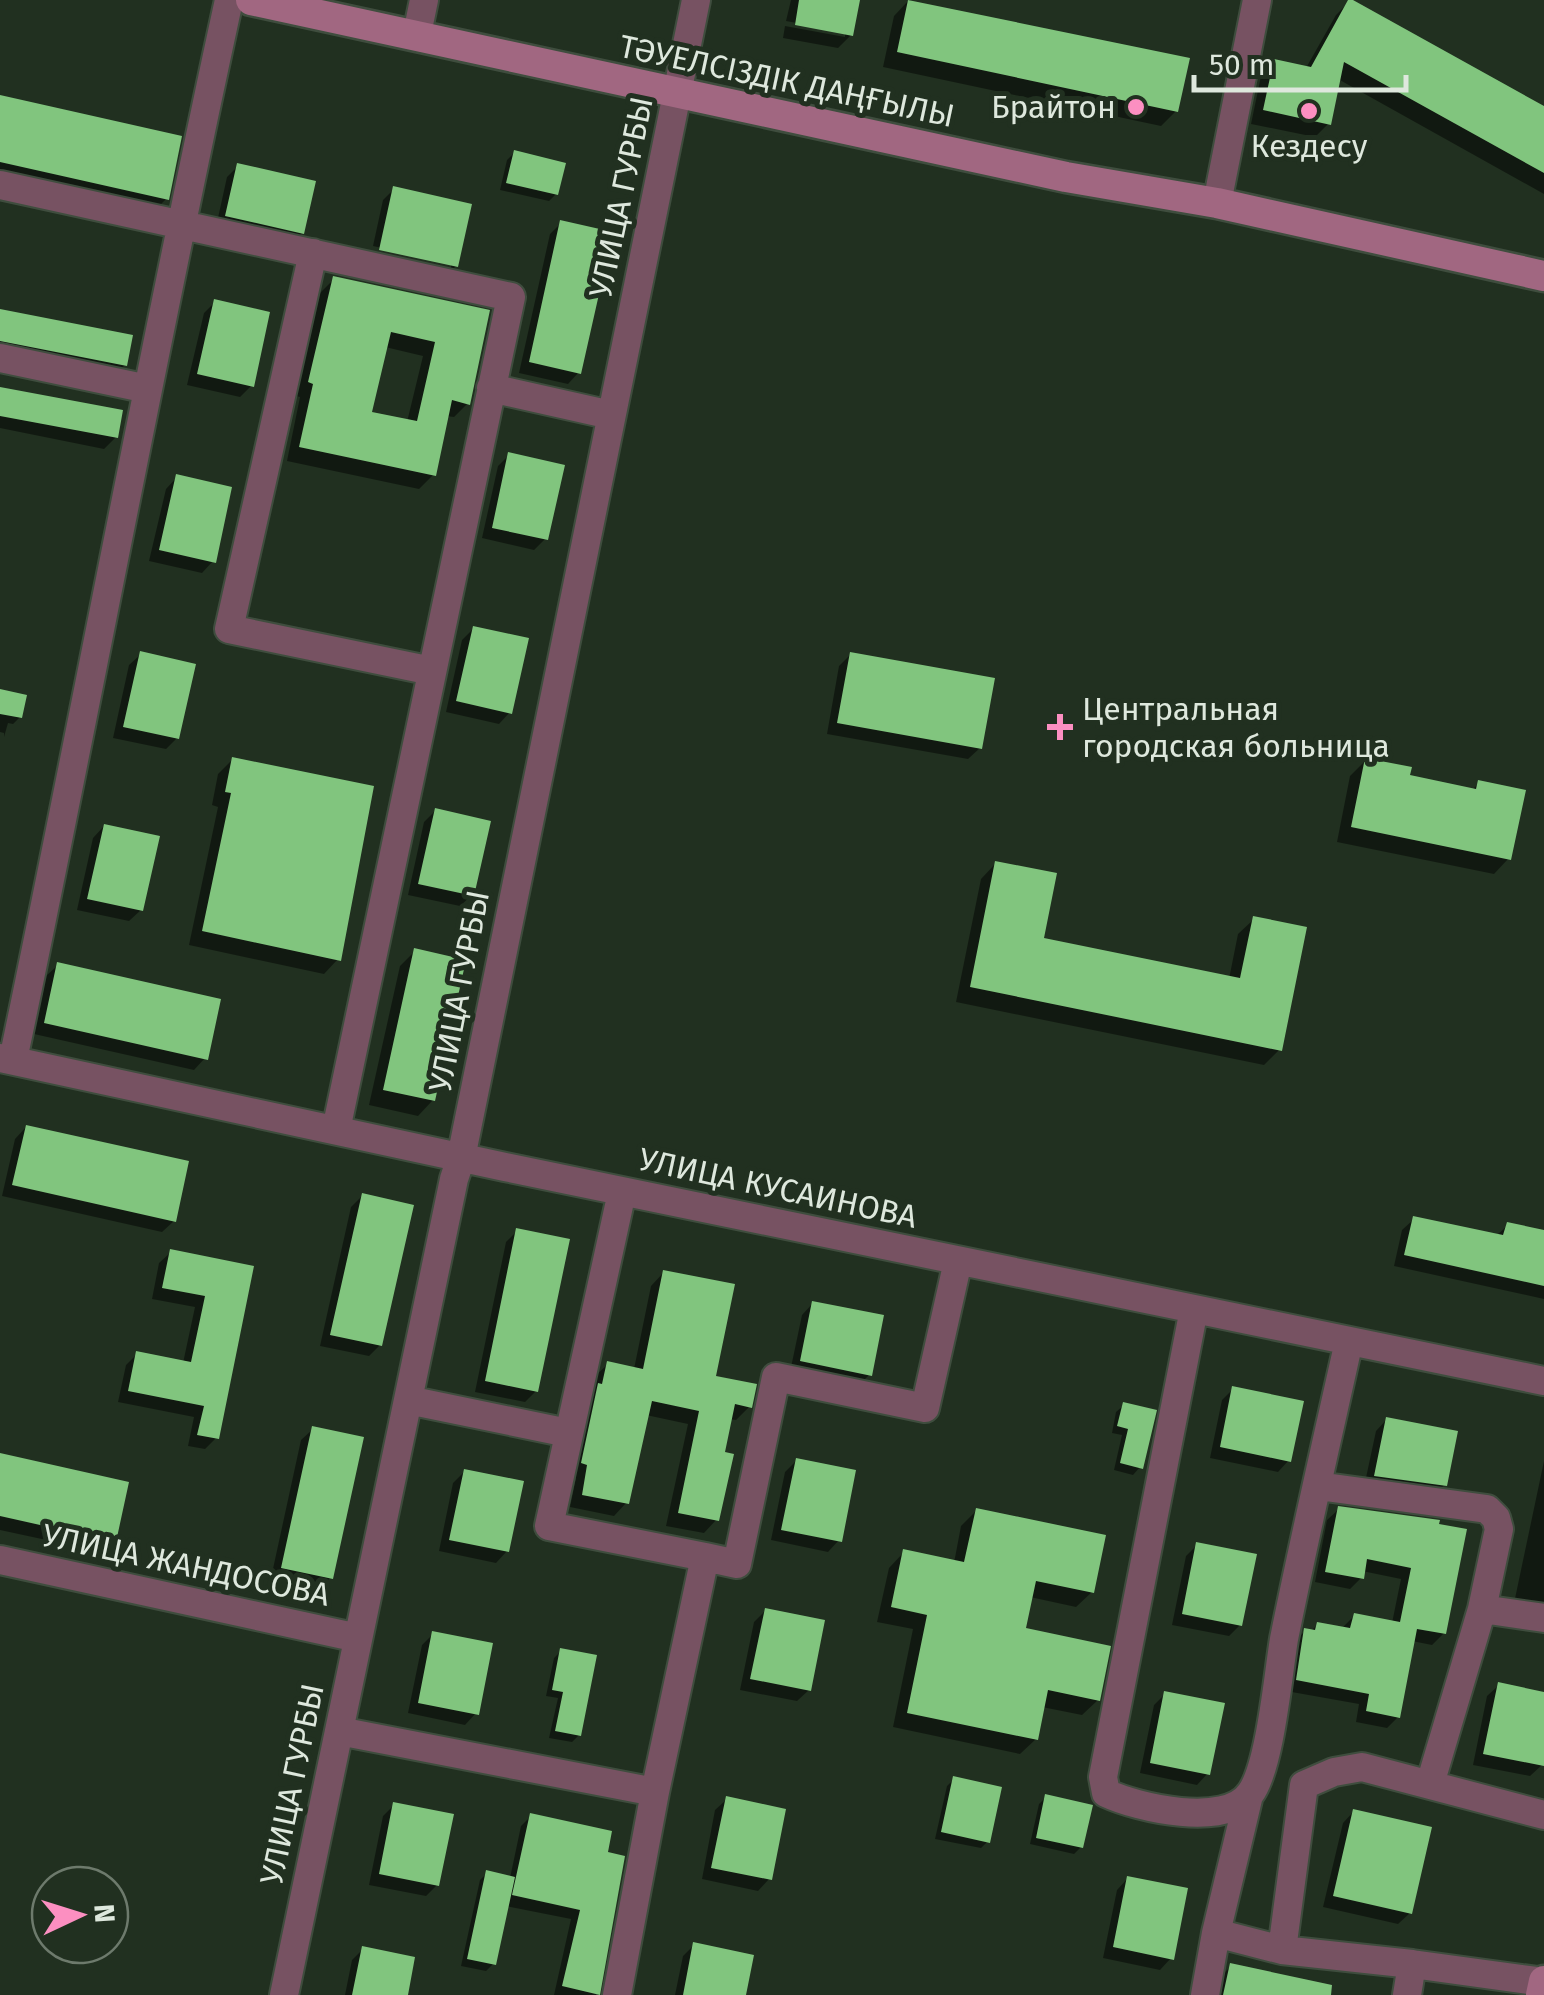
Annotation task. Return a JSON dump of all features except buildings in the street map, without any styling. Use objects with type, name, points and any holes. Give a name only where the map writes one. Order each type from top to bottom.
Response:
[{"type":"street","points":[[6,1059],[85,716],[180,224],[229,0]]},
{"type":"street","name":"ТӘУЕЛСІЗДІК ДАҢҒЫЛЫ","points":[[251,0],[1066,177],[1218,202],[1544,276]]},
{"type":"street","points":[[418,34],[424,0]]},
{"type":"street","name":"УЛИЦА ГУРБЫ","points":[[284,1995],[461,1158],[696,0]]},
{"type":"street","points":[[1218,202],[1257,0]]},
{"type":"street","points":[[0,185],[510,297],[336,1130]]},
{"type":"street","points":[[313,253],[229,629],[432,671]]},
{"type":"street","points":[[0,358],[148,388]]},
{"type":"street","points":[[492,388],[611,416]]},
{"type":"street","name":"УЛИЦА КУСАИНОВА","points":[[6,1059],[622,1192],[1544,1382]]},
{"type":"street","points":[[622,1192],[549,1526],[737,1564],[776,1377],[925,1408],[958,1261]]},
{"type":"street","points":[[1194,1309],[1104,1777],[1106,1793],[1120,1800],[1195,1814],[1227,1810],[1249,1795]]},
{"type":"street","points":[[1205,1995],[1249,1795],[1261,1767],[1349,1341]]},
{"type":"street","points":[[408,1400],[568,1433]]},
{"type":"street","points":[[1318,1486],[1488,1509],[1496,1518],[1499,1529],[1482,1609],[1430,1784]]},
{"type":"street","points":[[618,1995],[705,1557]]},
{"type":"street","name":"УЛИЦА ЖАНДОСОВА","points":[[0,1560],[358,1638]]},
{"type":"street","points":[[1482,1609],[1544,1618]]},
{"type":"street","points":[[339,1731],[656,1792]]},
{"type":"street","points":[[1282,1950],[1304,1785],[1334,1772],[1362,1767],[1544,1815]]},
{"type":"street","points":[[1216,1934],[1282,1950],[1544,1981],[1541,1995]]},
{"type":"street","points":[[1407,1995],[1412,1964]]},
{"type":"place","name":"Брайтон","points":[[1136,107]]},
{"type":"place","name":"Кездесу","points":[[1309,111]]},
{"type":"place","name":"Центральная городская больница","points":[[1060,727]]}]
